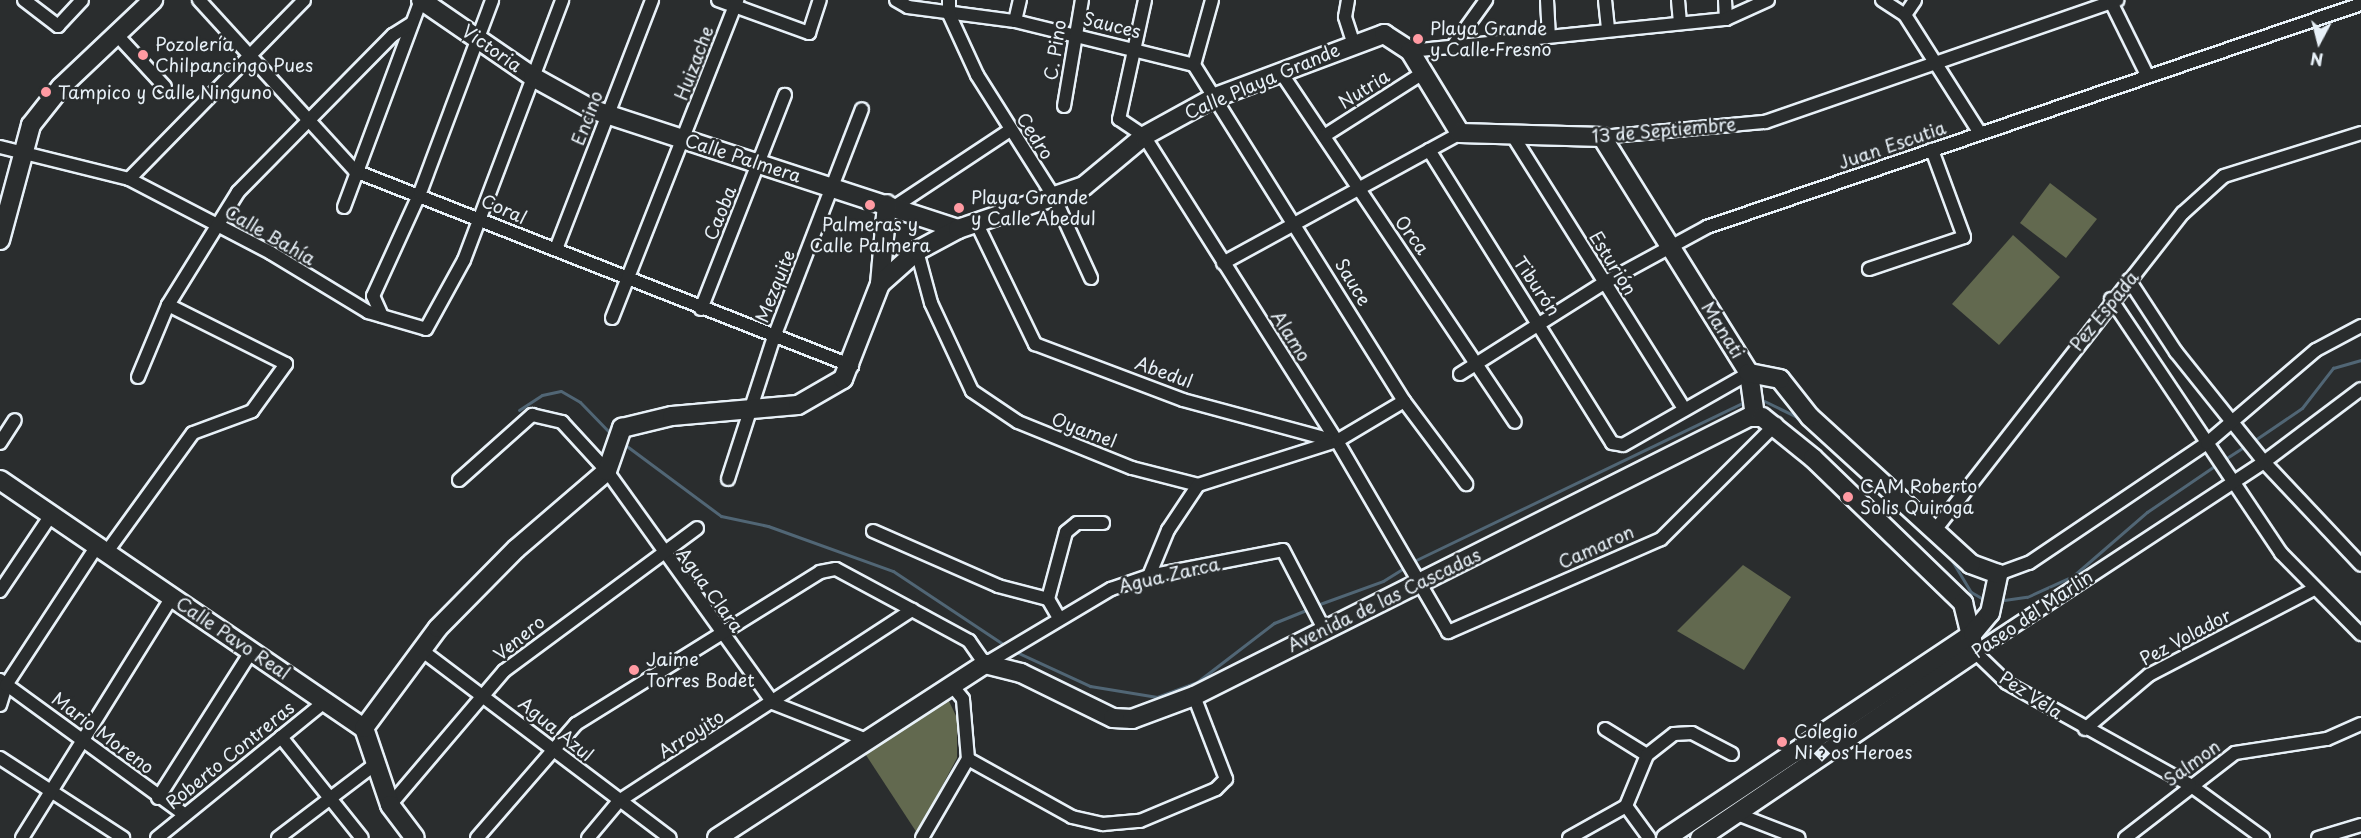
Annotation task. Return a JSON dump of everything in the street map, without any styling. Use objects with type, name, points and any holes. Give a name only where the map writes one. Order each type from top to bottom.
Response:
[{"type":"street","points":[[24,0],[58,26],[82,0]]},
{"type":"street","points":[[0,240],[20,152],[42,109],[153,0]]},
{"type":"street","name":"Coral","points":[[199,0],[308,123],[355,171],[420,193],[701,309],[852,366]]},
{"type":"street","points":[[129,179],[304,0]]},
{"type":"street","points":[[344,207],[355,171],[421,0]]},
{"type":"street","name":"Victoria","points":[[421,0],[532,77]]},
{"type":"street","points":[[382,316],[373,297],[420,193],[492,0]]},
{"type":"street","points":[[480,217],[562,0]]},
{"type":"street","name":"Encino","points":[[556,249],[652,0]]},
{"type":"street","points":[[718,0],[736,4],[808,33],[820,0]]},
{"type":"street","points":[[896,0],[949,14]]},
{"type":"street","name":"Cedro","points":[[949,0],[949,14],[1009,131],[1054,197],[1091,278]]},
{"type":"street","points":[[1015,21],[1020,0]]},
{"type":"street","name":"C. Pino","points":[[1064,106],[1074,35],[1082,0]]},
{"type":"street","points":[[1133,49],[1145,0]]},
{"type":"street","points":[[1212,0],[1194,65],[1213,98]]},
{"type":"street","points":[[1348,0],[1345,17],[1353,41]]},
{"type":"street","points":[[1454,46],[1486,0]]},
{"type":"street","points":[[1547,0],[1549,35]]},
{"type":"street","points":[[1605,0],[1608,29]]},
{"type":"street","points":[[1678,0],[1680,22]]},
{"type":"street","points":[[1725,0],[1726,19]]},
{"type":"street","points":[[1410,51],[1608,29],[1726,19],[1768,0]]},
{"type":"street","points":[[1882,0],[1905,15],[1980,133]]},
{"type":"street","points":[[1905,15],[1915,0]]},
{"type":"street","points":[[2113,1],[2146,73]]},
{"type":"street","name":"13 de Septiembre","points":[[1460,133],[1602,137],[1765,122],[2113,1]]},
{"type":"street","name":"Huizache","points":[[612,318],[685,139],[736,4]]},
{"type":"street","name":"Juan Escutia","points":[[1460,374],[1670,244],[2146,73],[2361,4]]},
{"type":"street","name":"Sauces","points":[[949,14],[1015,21],[1194,65]]},
{"type":"street","points":[[138,377],[168,304],[217,225],[258,170],[308,123],[393,35],[412,23]]},
{"type":"street","points":[[116,34],[165,87]]},
{"type":"street","name":"Calle Playa Grande","points":[[880,284],[917,251],[958,229],[1084,186],[1144,136],[1213,98],[1353,41],[1384,34],[1410,51],[1460,133]]},
{"type":"street","name":"Alamo","points":[[1133,49],[1119,119],[1144,136],[1336,441],[1418,585]]},
{"type":"street","name":"Orca","points":[[1280,71],[1324,136],[1357,192],[1478,361],[1515,422]]},
{"type":"street","name":"Nutria","points":[[1324,136],[1423,73]]},
{"type":"street","name":"Calle Palmera","points":[[532,77],[607,115],[890,205],[958,229]]},
{"type":"street","name":"Caoba","points":[[701,309],[760,163],[784,95]]},
{"type":"street","name":"Sauce","points":[[1213,98],[1298,226],[1404,400],[1466,484]]},
{"type":"street","name":"Mezquite","points":[[728,479],[752,412],[774,337],[834,188],[862,109]]},
{"type":"street","points":[[890,205],[1009,131]]},
{"type":"street","points":[[1223,263],[1298,226],[1460,133]]},
{"type":"street","name":"Pez Espada","points":[[1935,530],[2111,299],[2183,213],[2224,176],[2361,133]]},
{"type":"street","name":"Esturión","points":[[1513,136],[1684,409]]},
{"type":"street","name":"Manati","points":[[1602,137],[1749,373],[1780,379],[1810,417],[1935,530]]},
{"type":"street","name":"Calle Bahía","points":[[0,147],[129,179],[382,316],[426,329],[464,260],[480,217]]},
{"type":"street","name":"Tiburón","points":[[1429,150],[1541,323],[1612,443],[1623,445],[1684,409]]},
{"type":"street","points":[[1869,269],[1961,239],[1965,233],[1932,150]]},
{"type":"street","name":"Calle Playa Grande","points":[[607,471],[617,436],[672,416],[752,412],[798,405],[843,379],[852,366],[880,284],[890,205]]},
{"type":"street","name":"Abedul","points":[[976,222],[1035,344],[1183,400],[1336,441]]},
{"type":"street","name":"Oyamel","points":[[917,251],[950,351],[972,392],[992,409],[1132,468],[1198,485]]},
{"type":"street","points":[[2128,280],[2176,352],[2254,450],[2360,561]]},
{"type":"street","points":[[2111,299],[2232,481],[2312,590],[2361,634]]},
{"type":"street","points":[[0,705],[3,682],[101,549],[193,433],[252,411],[286,364],[168,304]]},
{"type":"street","points":[[1935,530],[1971,564],[1998,574],[2029,563],[2207,443],[2316,350],[2361,326]]},
{"type":"street","points":[[1684,409],[1749,373],[1755,416],[1776,424],[1964,603],[1973,633],[1975,652]]},
{"type":"street","name":"Paseo del Marlin","points":[[1700,838],[1975,652],[2264,462],[2361,388]]},
{"type":"street","points":[[1149,576],[1168,530],[1198,485],[1336,441],[1404,400]]},
{"type":"street","name":"Agua Clara","points":[[459,480],[532,415],[562,422],[607,471],[662,555],[773,703]]},
{"type":"street","name":"Avenida de las Cascadas","points":[[991,662],[1021,673],[1113,718],[1132,719],[1194,696],[1324,629],[1418,585],[1755,416]]},
{"type":"street","points":[[0,443],[15,420]]},
{"type":"street","name":"Camaron","points":[[1418,585],[1448,632],[1661,539],[1776,424]]},
{"type":"street","points":[[415,838],[390,804],[374,765],[364,728],[420,649],[516,549],[607,471]]},
{"type":"street","name":"Calle Pavo Real","points":[[0,480],[251,652],[327,700],[364,728]]},
{"type":"street","points":[[0,591],[51,515]]},
{"type":"street","points":[[1048,599],[1066,532],[1077,524],[1103,523]]},
{"type":"street","name":"Venero","points":[[390,804],[521,657],[697,528]]},
{"type":"street","points":[[873,531],[998,586],[1048,599],[1058,616]]},
{"type":"street","name":"Agua Zarca","points":[[991,662],[1058,616],[1149,576],[1283,550],[1324,629]]},
{"type":"street","points":[[477,838],[551,749],[576,724],[721,635],[805,576],[836,569],[969,642],[991,662],[951,684],[717,838]]},
{"type":"street","name":"Paseo del Marlin","points":[[1666,838],[1973,633],[1990,613],[1998,574]]},
{"type":"street","name":"Pez Volador","points":[[2085,729],[2149,675],[2312,590]]},
{"type":"street","points":[[22,838],[55,793],[83,737],[172,597]]},
{"type":"street","name":"Arroyito","points":[[588,838],[619,801],[773,703],[912,610]]},
{"type":"street","name":"Agua Azul","points":[[420,649],[486,695],[551,749],[670,838]]},
{"type":"street","points":[[158,798],[251,652]]},
{"type":"street","name":"Pez Vela","points":[[1975,652],[2007,683],[2085,729],[2190,785],[2263,838]]},
{"type":"street","name":"Mario Moreno","points":[[3,682],[83,737],[158,798],[185,815]]},
{"type":"street","points":[[922,838],[968,759],[963,699],[951,684]]},
{"type":"street","points":[[968,759],[1072,817],[1104,824],[1140,821],[1216,789],[1226,779],[1194,696]]},
{"type":"street","name":"Roberto Contreras","points":[[157,838],[327,700]]},
{"type":"street","points":[[773,703],[867,740]]},
{"type":"street","name":"Salmon","points":[[2125,838],[2190,785],[2235,753],[2327,739],[2361,724]]},
{"type":"street","points":[[1605,729],[1647,755]]},
{"type":"street","points":[[1569,838],[1626,806],[1647,755],[1674,734],[1692,733],[1732,754]]},
{"type":"street","points":[[1820,735],[1832,750]]},
{"type":"street","points":[[281,737],[362,838]]},
{"type":"street","points":[[0,758],[123,838]]},
{"type":"street","points":[[278,838],[374,765]]},
{"type":"street","points":[[1626,806],[1649,838]]},
{"type":"street","points":[[1737,814],[1798,838]]},
{"type":"street","points":[[2318,838],[2361,825]]},
{"type":"green space","points":[[2050,183],[2097,219],[2066,258],[2020,223]]},
{"type":"green space","points":[[2013,235],[2060,277],[1999,345],[1952,304]]},
{"type":"green space","points":[[1743,565],[1791,597],[1744,670],[1677,631]]},
{"type":"green space","points":[[947,697],[957,718],[957,758],[917,833],[864,752]]},
{"type":"waterway","points":[[2252,442],[2302,408],[2333,368],[2361,360]]},
{"type":"waterway","points":[[519,410],[542,395],[561,391],[580,402],[612,435]]},
{"type":"waterway","points":[[1758,398],[1795,416],[1852,468]]},
{"type":"waterway","points":[[1412,562],[1747,401]]},
{"type":"waterway","points":[[624,444],[721,516],[768,526],[893,571],[1006,646]]},
{"type":"waterway","points":[[2222,461],[2247,445]]},
{"type":"waterway","points":[[1997,601],[2027,597],[2073,576],[2147,512],[2216,465]]},
{"type":"waterway","points":[[1904,515],[1951,559],[1971,592],[1985,600]]},
{"type":"waterway","points":[[1317,605],[1383,581],[1407,566]]},
{"type":"waterway","points":[[1014,651],[1090,686],[1157,697],[1197,682],[1274,623],[1311,608]]},
{"type":"place","name":"Playa Grande y Calle Fresno","points":[[1418,39]]},
{"type":"place","name":"Pozolería Chilpancingo Pues","points":[[143,55]]},
{"type":"place","name":"Tampico y Calle Ninguno","points":[[46,92]]},
{"type":"place","name":"Palmeras y Calle Palmera","points":[[870,205]]},
{"type":"place","name":"Playa Grande y Calle Abedul","points":[[959,208]]},
{"type":"place","name":"CAM Roberto Solis Quiroga","points":[[1848,497]]},
{"type":"place","name":"Jaime Torres Bodet","points":[[634,670]]},
{"type":"place","name":"Colegio Ni�os Heroes","points":[[1782,742]]}]
